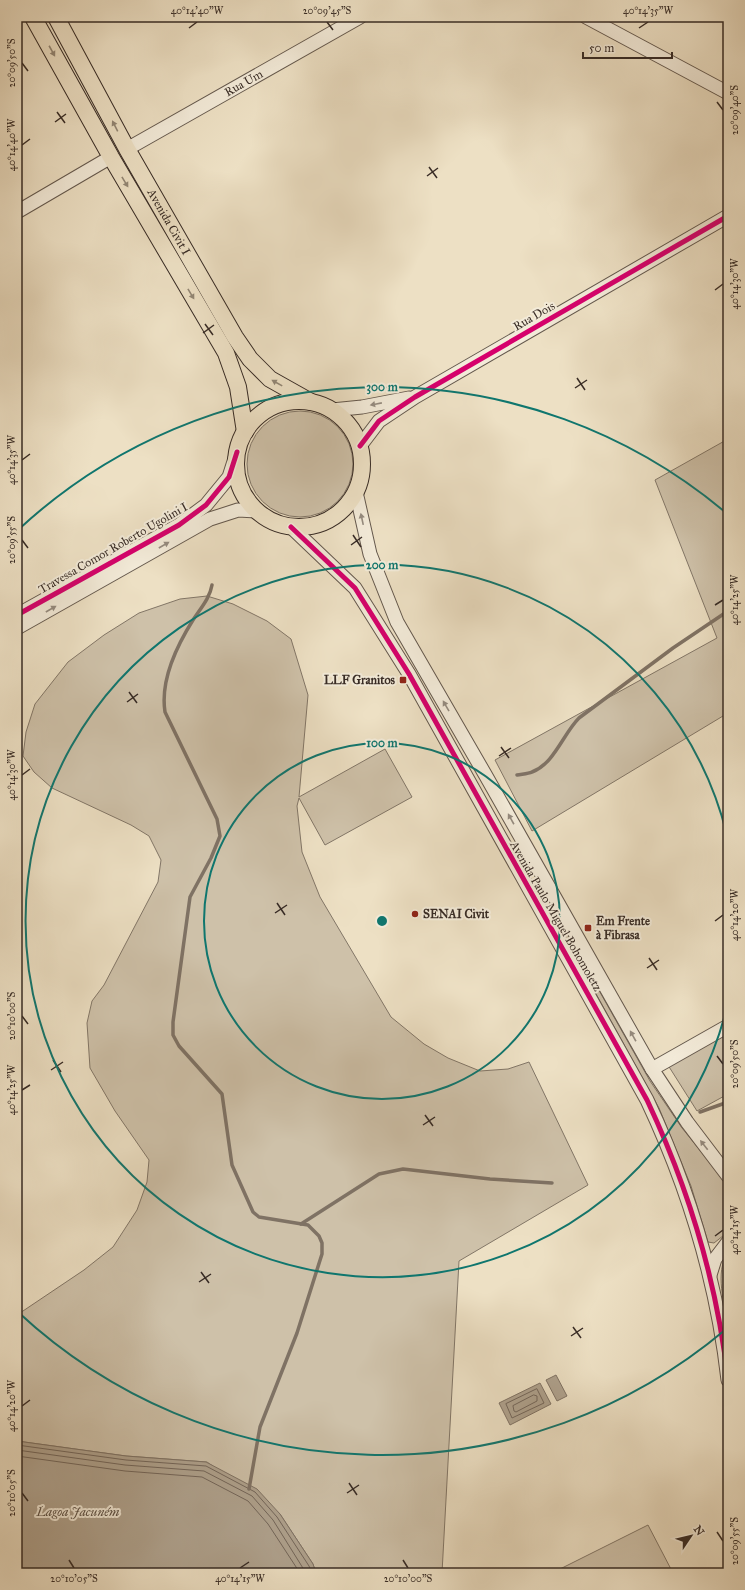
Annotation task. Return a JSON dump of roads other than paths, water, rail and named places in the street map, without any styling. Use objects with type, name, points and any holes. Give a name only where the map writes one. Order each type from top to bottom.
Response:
[{"type":"main road","name":"Avenida Civit I","points":[[33,17],[110,157],[226,352],[238,387],[245,432]]},
{"type":"main road","name":"Avenida Civit I","points":[[56,17],[127,149],[235,337],[250,359],[270,379],[311,402]]},
{"type":"main road","points":[[292,401],[311,402],[332,410],[346,421],[357,437],[360,446],[363,469],[356,492],[347,507],[329,520],[309,527],[291,527],[273,522],[257,511],[247,499],[240,484],[236,468],[237,452],[245,432],[257,417],[273,406],[292,401]]},
{"type":"street","name":"Rua Um","points":[[127,149],[360,17]]},
{"type":"street","points":[[586,17],[728,92]]},
{"type":"street","points":[[17,212],[110,157]]},
{"type":"street","name":"Rua Dois","points":[[360,446],[379,421],[414,397],[728,216]]},
{"type":"street","name":"Rua Dois","points":[[332,410],[362,407],[414,397]]},
{"type":"street","name":"Travessa Comor Roberto Ugolini I","points":[[17,615],[184,521],[206,505],[229,477],[237,452]]},
{"type":"street","name":"Avenida Paulo Miguel Bohomoletz","points":[[356,492],[370,554],[397,622],[652,1069],[687,1122],[728,1176]]},
{"type":"street","name":"Travessa Comor Roberto Ugolini I","points":[[17,628],[210,519],[238,510],[257,511]]},
{"type":"street","name":"Avenida Paulo Miguel Bohomoletz","points":[[291,527],[356,588],[409,674],[647,1100],[675,1164],[689,1202],[710,1275],[727,1356],[728,1380]]},
{"type":"street","points":[[652,1069],[728,1026]]},
{"type":"street","points":[[710,1275],[715,1259],[728,1242]]},
{"type":"water","points":[[556,1375],[567,1396],[557,1401],[546,1380]]},
{"type":"water","points":[[540,1383],[551,1404],[510,1425],[499,1403]]},
{"type":"water","name":"Lagoa Jacuném","points":[[17,1441],[126,1456],[206,1462],[257,1489],[280,1514],[313,1564],[316,1573],[17,1573]]},
{"type":"waterway","points":[[212,585],[207,599],[187,630],[175,653],[167,676],[165,688],[165,712],[217,819],[220,836],[211,858],[190,897],[173,1022],[173,1035],[179,1046],[222,1094],[232,1165],[253,1212],[259,1217],[308,1225],[319,1236],[322,1243],[322,1254],[297,1333],[260,1427],[249,1489]]},
{"type":"waterway","points":[[517,775],[530,773],[540,768],[552,756],[579,718],[673,648],[728,611]]},
{"type":"waterway","points":[[700,1112],[728,1102]]},
{"type":"waterway","points":[[301,1224],[379,1174],[403,1169],[490,1179],[552,1183]]},
{"type":"place","name":"LLF Granitos","points":[[403,680]]},
{"type":"place","name":"SENAI Civit","points":[[415,914]]},
{"type":"place","name":"Em Frente à Fibrasa","points":[[588,928]]}]
